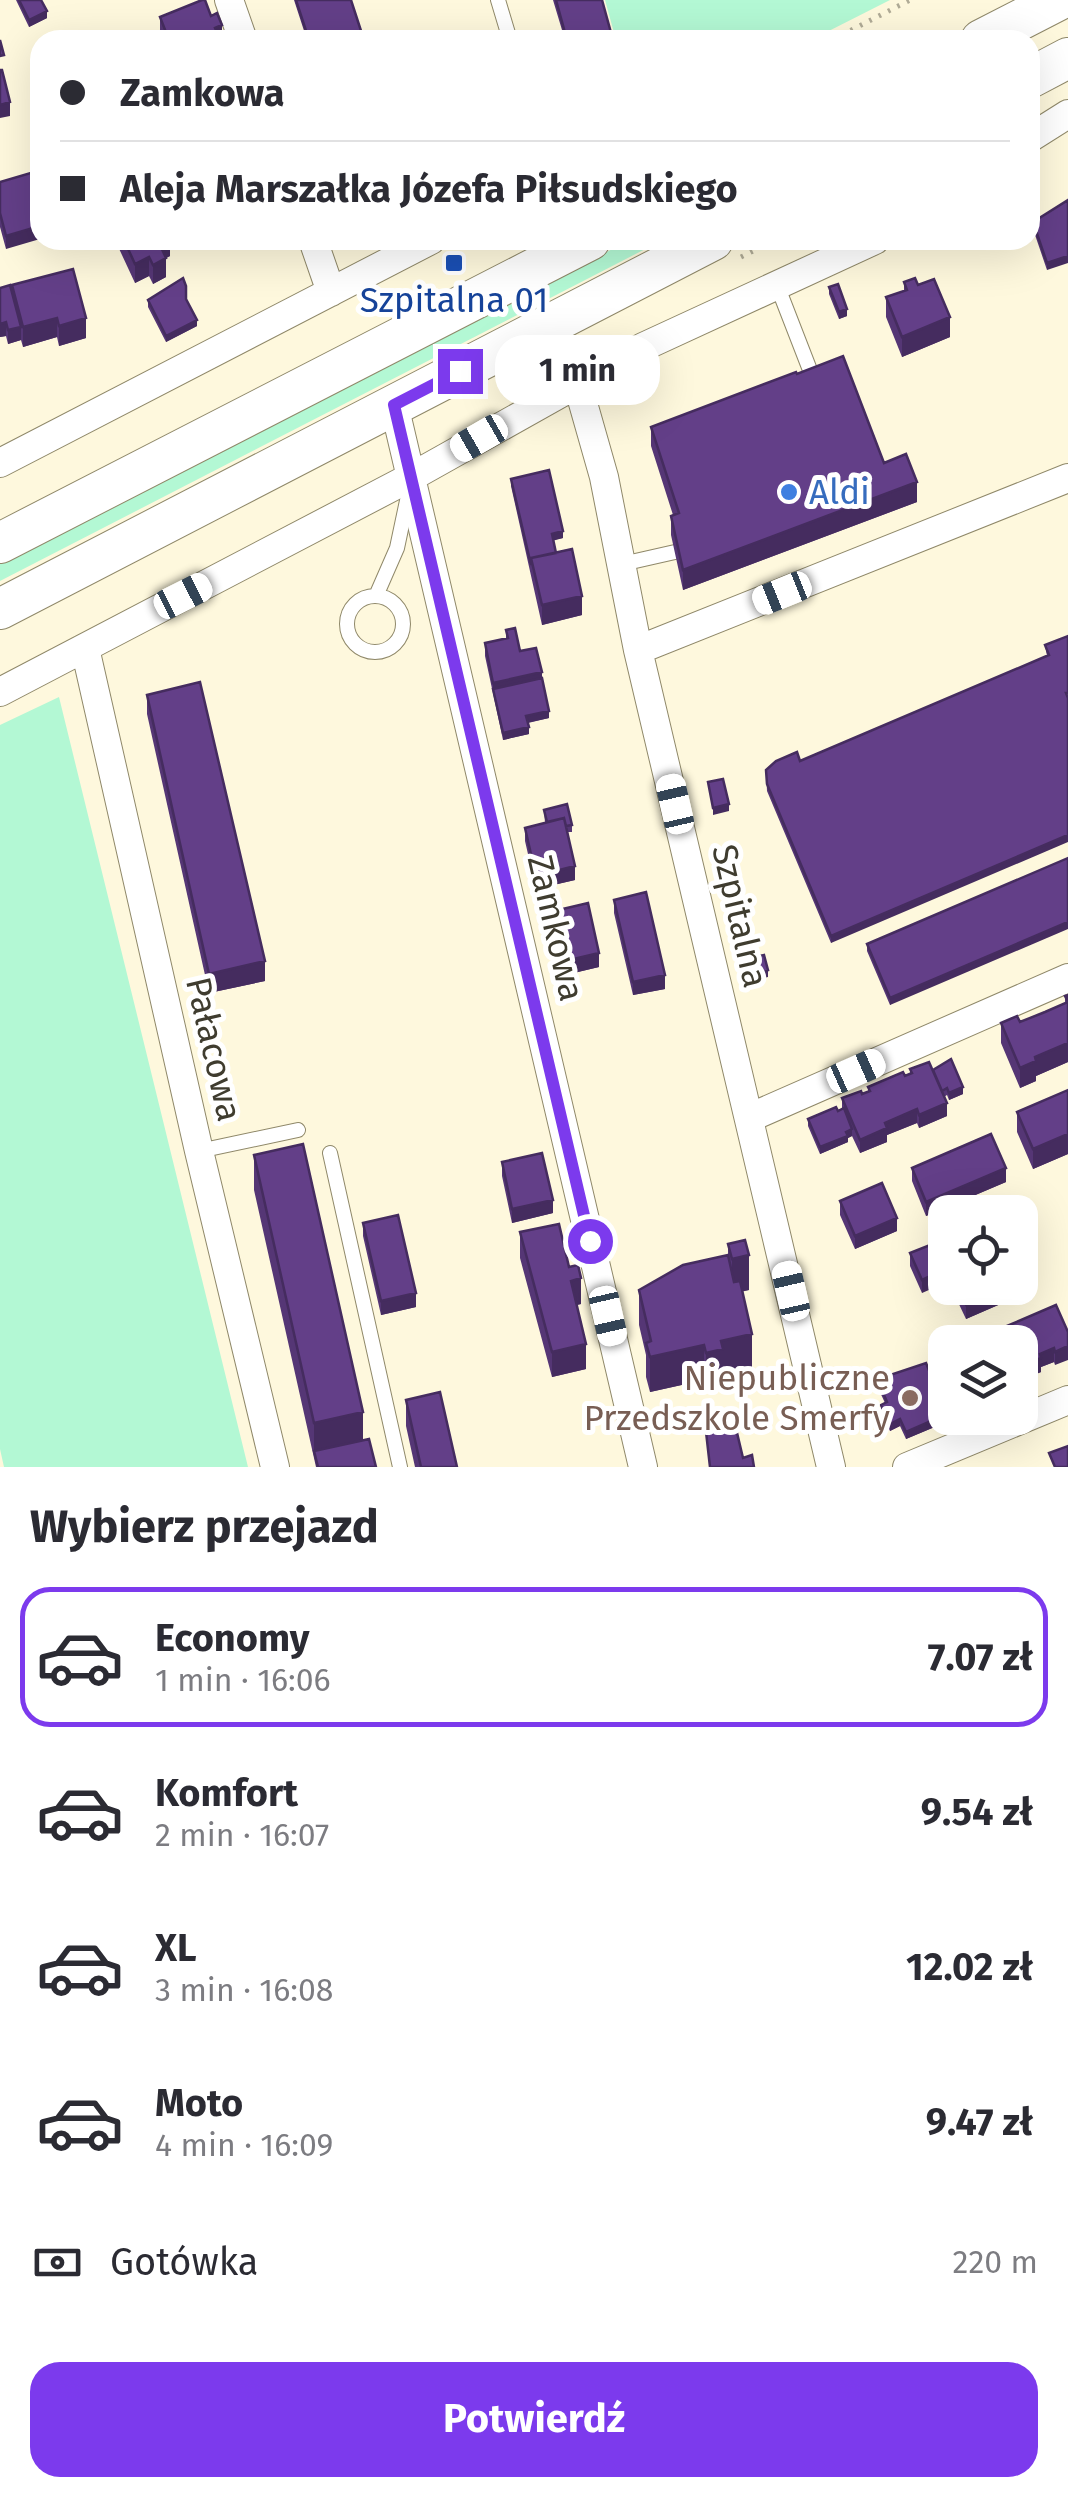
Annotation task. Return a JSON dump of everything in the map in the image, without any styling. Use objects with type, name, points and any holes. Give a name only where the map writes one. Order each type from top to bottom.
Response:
[{"type":"main road","points":[[1000,30],[1059,0]]},
{"type":"main road","points":[[1040,73],[1068,58]]},
{"type":"main road","points":[[0,543],[571,250]]},
{"type":"main road","points":[[0,609],[695,250]]},
{"type":"street","points":[[229,0],[240,30]]},
{"type":"street","points":[[1040,132],[1068,114]]},
{"type":"street","points":[[316,250],[331,292]]},
{"type":"street","points":[[0,463],[412,250]]},
{"type":"street","points":[[0,692],[413,476],[643,347],[854,250]]},
{"type":"street","name":"Szpitalna","points":[[577,382],[604,478],[638,650],[831,1467]]},
{"type":"street","name":"Zamkowa","points":[[394,405],[642,1467]]},
{"type":"street","points":[[638,650],[1068,478]]},
{"type":"street","name":"Pałacowa","points":[[84,648],[275,1467]]},
{"type":"street","points":[[750,1118],[1068,978]]},
{"type":"street","points":[[907,1467],[1068,1400]]},
{"type":"lane","points":[[498,0],[507,30]]},
{"type":"lane","points":[[777,286],[816,386]]},
{"type":"lane","points":[[376,596],[397,548],[413,476]]},
{"type":"lane","points":[[622,564],[674,552]]},
{"type":"lane","points":[[376,596],[394,603],[404,620],[400,639],[393,647],[375,652],[366,651],[352,640],[347,623],[359,600],[376,596]]},
{"type":"lane","points":[[199,1151],[298,1130]]},
{"type":"lane","points":[[330,1153],[400,1467]]},
{"type":"path","points":[[852,30],[910,0]]},
{"type":"green space","points":[[605,0],[890,0],[831,30],[613,30]]},
{"type":"green space","points":[[610,250],[643,250],[0,581],[0,563]]},
{"type":"green space","points":[[59,697],[248,1467],[4,1467],[0,1449],[0,725]]},
{"type":"building","points":[[19,0],[41,0],[47,11],[29,20]]},
{"type":"building","points":[[205,0],[211,16],[217,13],[222,25],[216,30],[165,30],[160,17]]},
{"type":"building","points":[[296,0],[351,0],[361,30],[306,30]]},
{"type":"building","points":[[556,0],[602,0],[610,30],[564,30]]},
{"type":"building","points":[[0,70],[10,102],[0,105]]},
{"type":"building","points":[[30,173],[30,229],[6,236],[0,213],[0,182]]},
{"type":"building","points":[[1068,200],[1068,256],[1047,263],[1040,242],[1040,218]]},
{"type":"building","points":[[129,250],[162,250],[166,258],[153,265],[149,257],[135,264]]},
{"type":"building","points":[[73,269],[86,318],[59,326],[57,318],[23,327],[12,285]]},
{"type":"building","points":[[183,278],[186,299],[197,320],[166,336],[148,300]]},
{"type":"building","points":[[915,278],[918,285],[934,279],[950,317],[902,337],[886,297],[907,290],[904,282]]},
{"type":"building","points":[[838,284],[847,309],[839,312],[829,287]]},
{"type":"building","points":[[10,285],[21,327],[8,330],[6,322],[0,324],[0,288]]},
{"type":"building","name":"Aldi","points":[[843,356],[884,463],[906,454],[917,482],[683,570],[671,516],[679,513],[651,427]]},
{"type":"building","points":[[549,470],[563,531],[552,534],[556,553],[531,558],[531,565],[511,479]]},
{"type":"building","points":[[572,549],[582,596],[542,605],[531,558]]},
{"type":"building","points":[[515,628],[520,651],[536,648],[542,672],[493,683],[485,643],[508,638],[506,630]]},
{"type":"building","points":[[1068,636],[1068,835],[831,936],[767,784],[766,770],[797,752],[800,761],[1049,655],[1045,645]]},
{"type":"building","points":[[542,678],[549,711],[526,716],[529,727],[503,733],[493,689]]},
{"type":"building","points":[[200,682],[265,961],[209,974],[147,695]]},
{"type":"building","points":[[723,779],[729,804],[713,808],[708,782]]},
{"type":"building","points":[[567,804],[572,825],[566,826],[564,818],[547,822],[544,810]]},
{"type":"building","points":[[564,818],[575,866],[536,876],[525,828]]},
{"type":"building","points":[[1068,858],[1068,922],[890,998],[867,944]]},
{"type":"building","points":[[646,892],[665,975],[633,982],[614,900]]},
{"type":"building","points":[[588,903],[599,953],[561,962],[550,912]]},
{"type":"building","points":[[751,931],[755,949],[745,951],[741,934]]},
{"type":"building","points":[[764,955],[768,970],[753,974],[750,958]]},
{"type":"building","points":[[1068,1002],[1068,1043],[1020,1068],[1001,1023],[1017,1016],[1020,1022]]},
{"type":"building","points":[[951,1059],[963,1087],[949,1093],[947,1088],[942,1091],[933,1070]]},
{"type":"building","points":[[929,1062],[947,1103],[919,1115],[917,1109],[860,1140],[842,1098],[870,1091],[868,1087],[903,1072],[905,1076],[912,1073],[910,1069]]},
{"type":"building","points":[[1068,1090],[1068,1134],[1033,1149],[1017,1112]]},
{"type":"building","points":[[836,1107],[838,1111],[844,1108],[852,1129],[846,1132],[848,1136],[820,1147],[808,1119]]},
{"type":"building","points":[[991,1134],[1006,1168],[942,1195],[928,1195],[926,1202],[912,1168]]},
{"type":"building","points":[[303,1144],[363,1412],[314,1423],[254,1155]]},
{"type":"building","points":[[542,1153],[553,1200],[512,1209],[502,1162]]},
{"type":"building","points":[[882,1183],[897,1218],[855,1236],[840,1201]]},
{"type":"building","points":[[398,1215],[416,1293],[381,1301],[363,1223]]},
{"type":"building","points":[[559,1224],[569,1267],[578,1265],[581,1278],[571,1281],[586,1344],[552,1352],[520,1232]]},
{"type":"building","points":[[745,1240],[749,1255],[732,1259],[728,1244]]},
{"type":"building","points":[[928,1246],[928,1277],[922,1280],[910,1253]]},
{"type":"building","points":[[728,1255],[734,1282],[740,1281],[752,1334],[721,1341],[723,1349],[706,1353],[704,1345],[650,1357],[646,1343],[651,1341],[639,1290],[683,1265]]},
{"type":"building","points":[[1056,1305],[1068,1332],[1068,1346],[1040,1354],[1038,1359],[1038,1325],[1009,1325]]},
{"type":"building","name":"Niepubliczne Przedszkole Smerfy","points":[[926,1363],[928,1422],[906,1432],[900,1419],[890,1424],[881,1405],[887,1402],[879,1383],[891,1378],[890,1375]]},
{"type":"building","points":[[440,1392],[457,1467],[421,1467],[406,1400]]},
{"type":"building","points":[[733,1416],[743,1458],[752,1455],[754,1467],[710,1467],[705,1423]]},
{"type":"building","points":[[369,1439],[376,1467],[318,1467],[314,1451]]},
{"type":"building","points":[[1068,1446],[1068,1467],[1055,1467],[1049,1453]]},
{"type":"place","name":"Szpitalna 01","points":[[454,263]]},
{"type":"place","name":"Aldi","points":[[789,492]]},
{"type":"place","name":"Niepubliczne Przedszkole Smerfy","points":[[910,1398]]},
{"type":"route","points":[[460,371],[394,405],[590,1241]]}]
